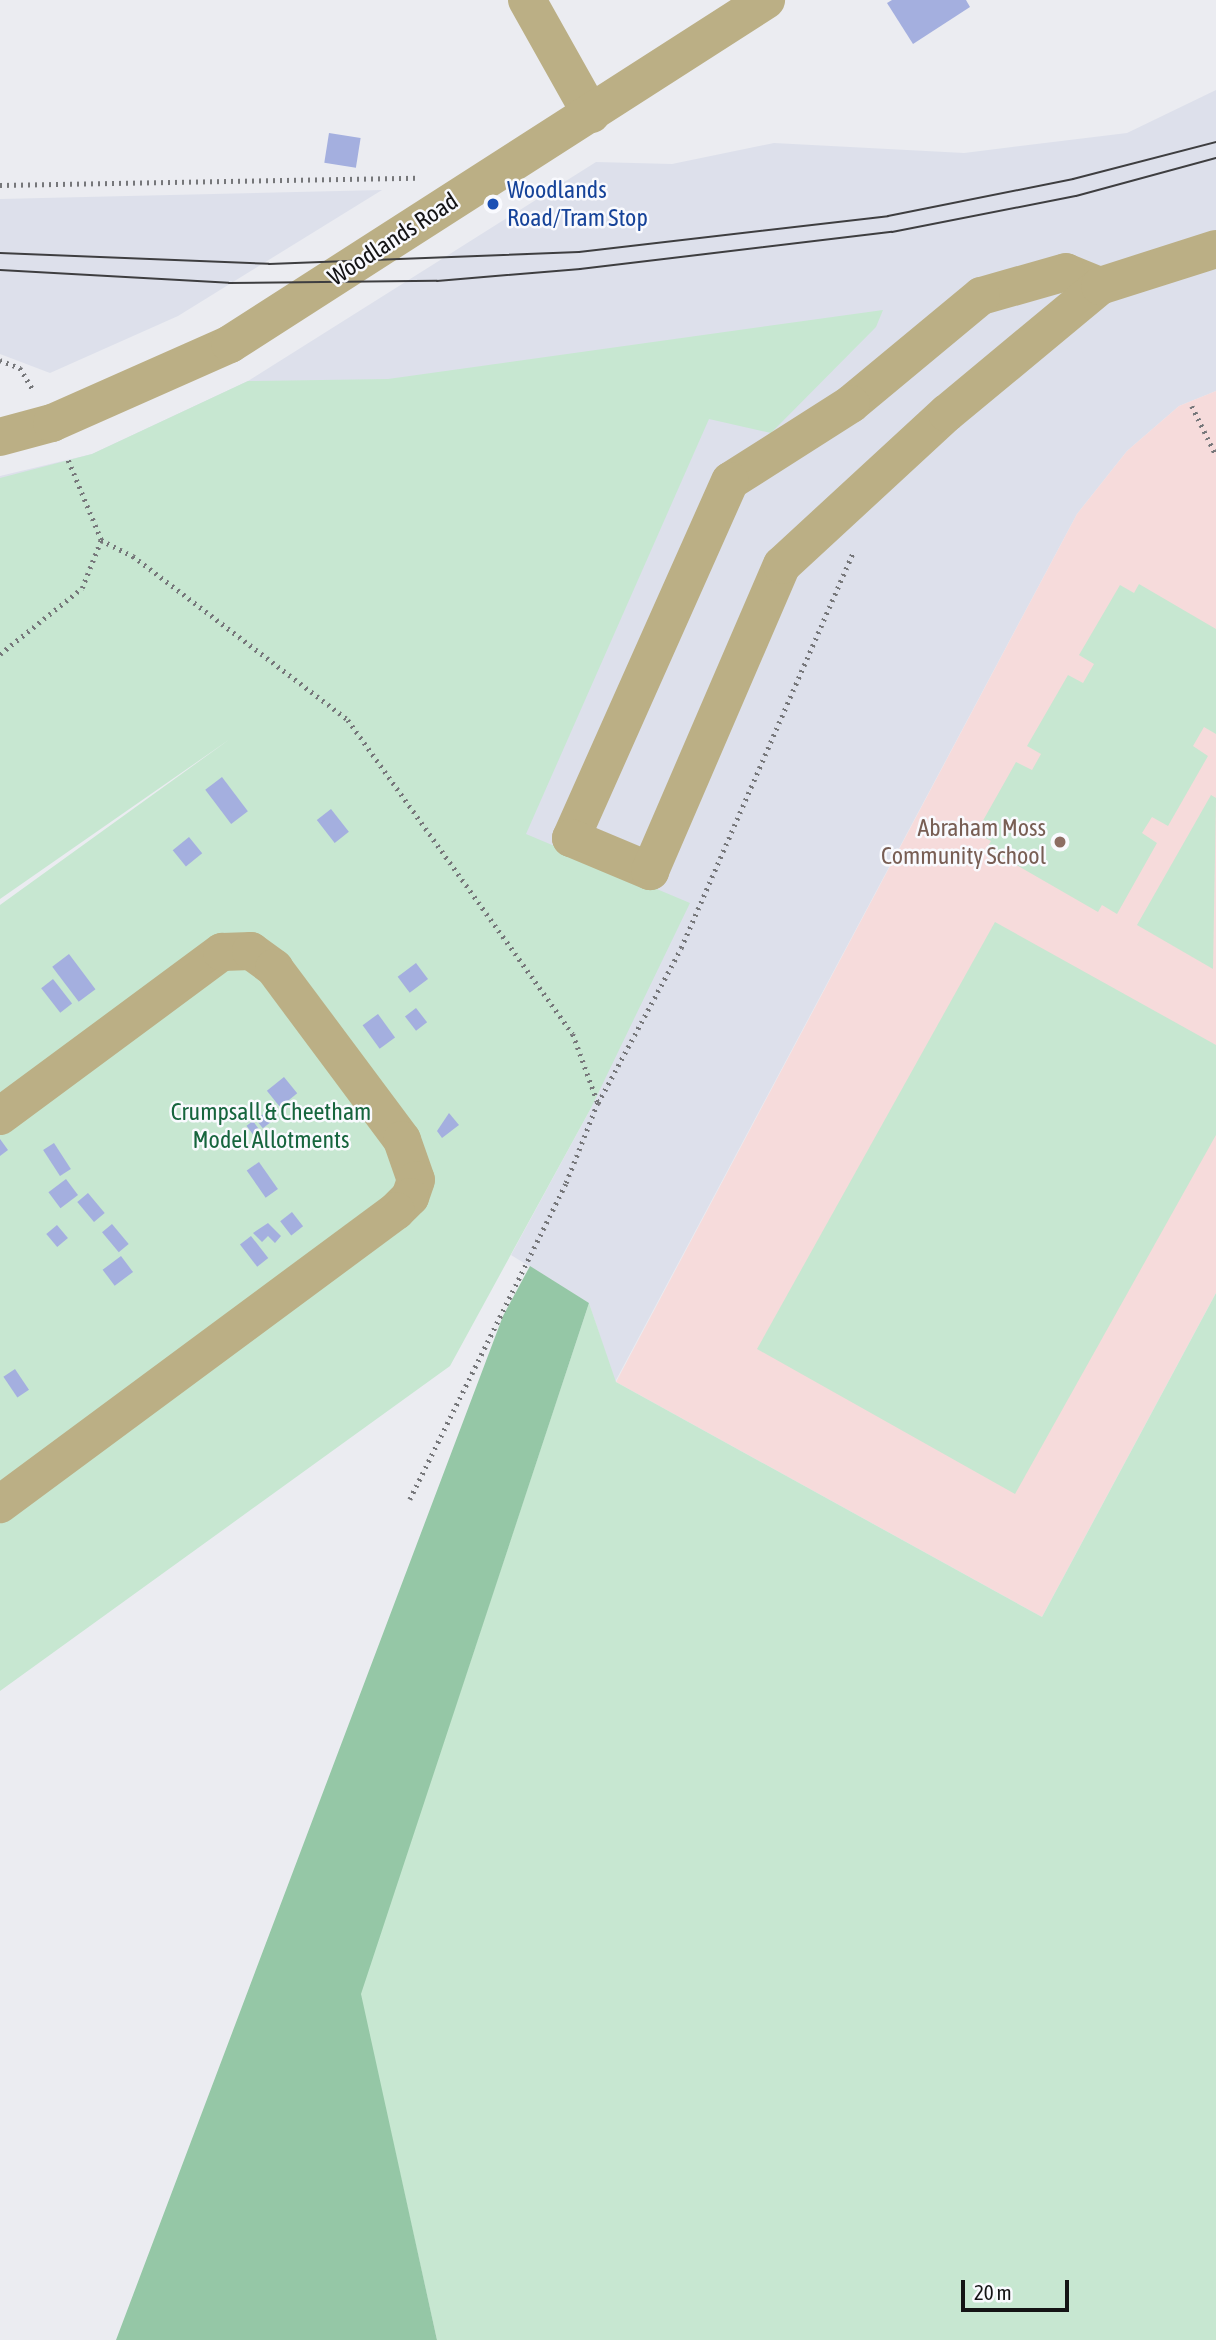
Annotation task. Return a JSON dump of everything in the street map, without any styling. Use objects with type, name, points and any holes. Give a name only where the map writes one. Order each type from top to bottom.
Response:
[{"type":"street","points":[[527,0],[591,114]]},
{"type":"street","name":"Woodlands Road","points":[[0,438],[52,423],[230,344],[766,0]]},
{"type":"street","points":[[1100,286],[1066,272],[981,296],[851,404],[730,481],[571,838],[650,871],[782,565],[947,413],[1100,286],[1216,249]]},
{"type":"street","points":[[0,1116],[222,952],[251,951],[274,968],[402,1140],[416,1180],[411,1197],[396,1212],[0,1504]]},
{"type":"path","points":[[0,185],[402,175],[473,188]]},
{"type":"path","points":[[1192,406],[1216,455]]},
{"type":"path","points":[[52,423],[101,540],[133,556],[348,720],[573,1034],[598,1103]]},
{"type":"path","points":[[0,654],[82,588],[101,540]]},
{"type":"path","points":[[410,1499],[566,1184],[598,1103],[681,948],[857,543]]},
{"type":"shaded area","points":[[1216,90],[1216,391],[1179,406],[1127,451],[1077,514],[615,1382],[589,1303],[511,1255],[591,1108],[296,692],[0,629],[0,476],[92,454],[248,381],[596,162],[672,164],[774,143],[964,153],[1127,133]]},
{"type":"shaded area","points":[[382,190],[178,316],[50,373],[0,354],[0,199]]},
{"type":"shaded area","name":"Abraham Moss Community School","points":[[1216,391],[1216,1293],[1042,1617],[616,1382],[1077,514],[1127,451],[1179,406]]},
{"type":"green space","name":"Crumpsall & Cheetham Model Allotments","points":[[883,310],[876,327],[771,433],[709,419],[526,834],[690,903],[591,1108],[450,1366],[0,1691],[0,905],[230,739],[0,899],[0,478],[92,454],[248,381],[388,379]]},
{"type":"green space","points":[[1139,584],[1216,629],[1216,734],[1204,727],[1193,746],[1208,756],[1168,826],[1152,817],[1142,833],[1157,843],[1117,914],[1102,905],[1098,912],[987,848],[991,841],[976,833],[1016,762],[1032,770],[1041,754],[1027,746],[1068,675],[1083,683],[1094,664],[1079,655],[1120,585],[1134,593]]},
{"type":"green space","points":[[1211,795],[1216,798],[1213,969],[1137,925]]},
{"type":"green space","points":[[995,922],[1216,1045],[1216,1135],[1015,1494],[757,1349]]},
{"type":"green space","points":[[530,1266],[589,1303],[361,1994],[437,2340],[116,2340],[503,1316]]},
{"type":"green space","points":[[1216,1293],[1216,2340],[437,2340],[360,1994],[589,1303],[616,1382],[1042,1617]]},
{"type":"building","points":[[892,0],[966,0],[970,7],[913,44],[887,3]]},
{"type":"building","points":[[329,133],[361,138],[356,168],[324,163]]},
{"type":"building","points":[[222,777],[248,811],[231,824],[205,790]]},
{"type":"building","points":[[331,809],[349,832],[335,843],[317,820]]},
{"type":"building","points":[[189,837],[202,853],[186,867],[173,850]]},
{"type":"building","points":[[69,954],[95,989],[79,1002],[52,967]]},
{"type":"building","points":[[416,963],[428,979],[410,993],[398,977]]},
{"type":"building","points":[[53,979],[72,1003],[60,1013],[41,988]]},
{"type":"building","points":[[416,1008],[427,1022],[416,1031],[405,1017]]},
{"type":"building","points":[[378,1014],[395,1037],[380,1049],[363,1025]]},
{"type":"building","points":[[284,1077],[297,1093],[280,1107],[267,1091]]},
{"type":"building","points":[[271,1108],[278,1117],[263,1128],[256,1120]]},
{"type":"building","points":[[449,1113],[459,1125],[442,1138],[437,1131]]},
{"type":"building","points":[[253,1121],[263,1135],[257,1139],[247,1126]]},
{"type":"building","points":[[0,1139],[8,1150],[0,1156]]},
{"type":"building","points":[[54,1143],[71,1169],[60,1176],[43,1150]]},
{"type":"building","points":[[259,1162],[278,1189],[266,1198],[247,1171]]},
{"type":"building","points":[[66,1179],[78,1195],[60,1208],[48,1192]]},
{"type":"building","points":[[88,1193],[105,1213],[94,1222],[77,1202]]},
{"type":"building","points":[[292,1212],[303,1226],[291,1235],[280,1221]]},
{"type":"building","points":[[268,1223],[281,1236],[275,1243],[268,1236],[262,1242],[253,1233]]},
{"type":"building","points":[[112,1224],[129,1244],[119,1252],[102,1232]]},
{"type":"building","points":[[57,1225],[68,1238],[57,1247],[46,1234]]},
{"type":"building","points":[[251,1236],[268,1258],[257,1267],[240,1245]]},
{"type":"building","points":[[121,1256],[133,1272],[115,1286],[103,1270]]},
{"type":"building","points":[[15,1369],[29,1390],[17,1398],[3,1377]]},
{"type":"tram line","points":[[0,253],[269,264],[579,252],[888,216],[1073,179],[1216,142]]},
{"type":"tram line","points":[[0,270],[229,283],[437,281],[580,269],[892,232],[1076,196],[1216,158]]},
{"type":"place","name":"Woodlands Road/Tram Stop","points":[[493,204]]},
{"type":"place","name":"Abraham Moss Community School","points":[[1060,842]]}]
